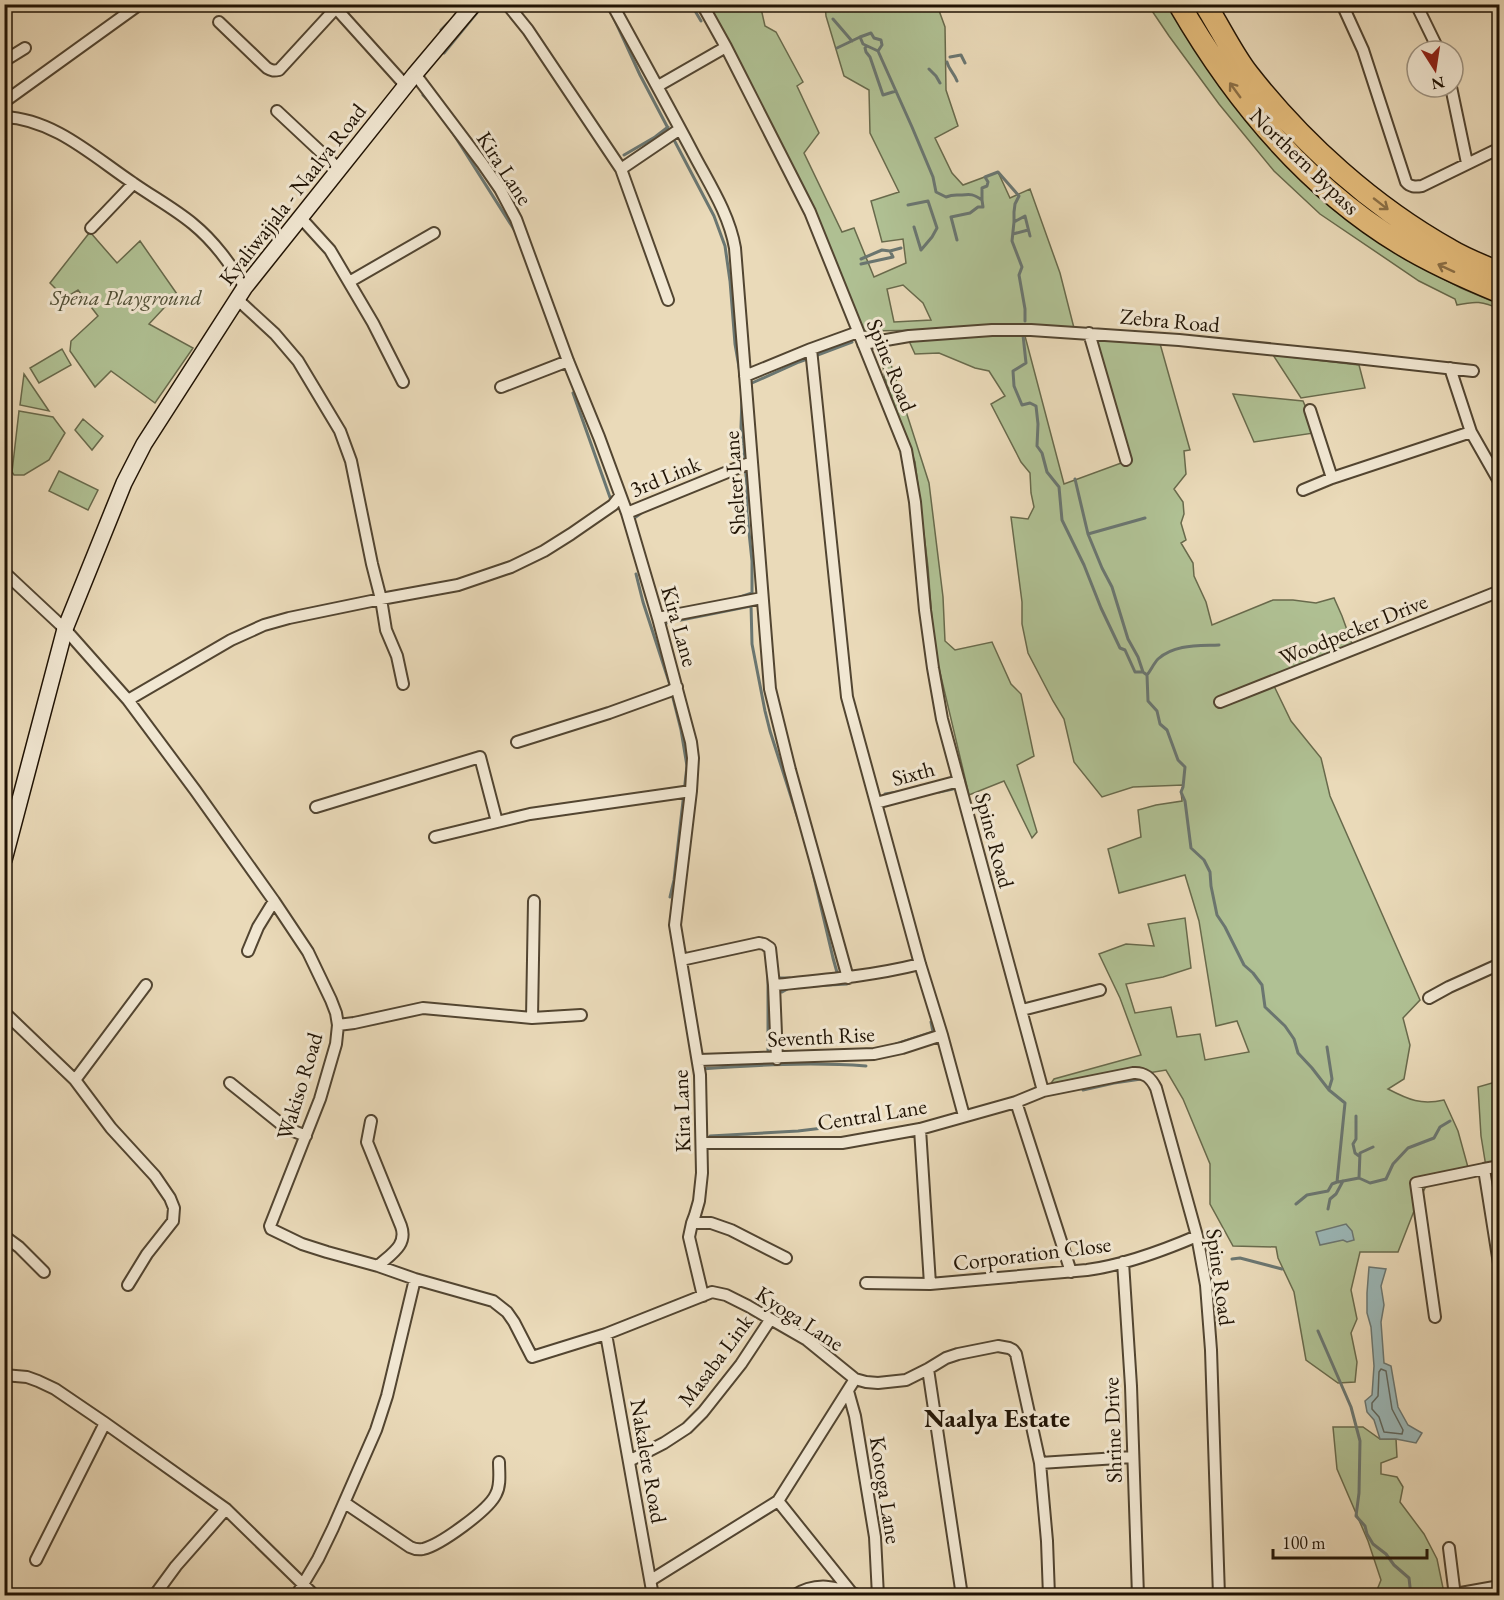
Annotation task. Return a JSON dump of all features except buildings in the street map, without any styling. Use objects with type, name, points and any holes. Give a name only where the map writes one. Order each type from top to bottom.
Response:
[{"type":"highway","name":"Northern Bypass","points":[[1179,4],[1236,92],[1261,122],[1290,153],[1354,212],[1400,243],[1442,267],[1500,292]]},
{"type":"highway","name":"Northern Bypass","points":[[1205,4],[1247,73],[1308,142],[1349,180],[1401,220],[1450,251],[1500,273]]},
{"type":"main road","name":"Kyaliwajjala - Naalya Road","points":[[4,860],[65,629],[129,474],[155,428],[241,293],[410,80],[474,4]]},
{"type":"street","points":[[4,102],[140,4]]},
{"type":"street","points":[[507,4],[528,30],[621,169],[668,300]]},
{"type":"street","name":"Shelter Lane","points":[[612,4],[658,86],[675,133],[725,215],[733,235],[752,462],[755,599],[770,689],[848,978]]},
{"type":"street","name":"Spine Road","points":[[702,4],[810,212],[906,450],[915,502],[933,668],[942,719],[1043,1091],[1133,1072],[1139,1072],[1150,1078],[1156,1088],[1197,1236],[1206,1285],[1211,1350],[1219,1596]]},
{"type":"street","points":[[1342,4],[1363,50],[1408,185],[1422,186],[1500,148]]},
{"type":"street","points":[[1416,4],[1433,39]]},
{"type":"street","points":[[219,22],[267,68],[275,71],[279,70],[335,6]]},
{"type":"street","name":"Kira Lane","points":[[335,6],[410,80],[482,163],[500,189],[516,219],[627,513],[658,618],[673,689],[691,742],[693,758],[686,792],[676,932],[699,1060],[702,1173],[699,1201],[689,1237],[703,1296]]},
{"type":"street","points":[[658,86],[726,47]]},
{"type":"street","points":[[4,61],[25,48]]},
{"type":"street","points":[[1454,99],[1467,163]]},
{"type":"street","points":[[277,111],[339,169]]},
{"type":"street","points":[[4,117],[47,127],[69,140],[193,223],[227,259],[241,293],[298,361],[340,431],[351,461],[386,630],[401,667],[403,684]]},
{"type":"street","points":[[621,169],[675,133]]},
{"type":"street","points":[[92,228],[133,184]]},
{"type":"street","points":[[300,217],[330,250],[373,323],[402,382]]},
{"type":"street","points":[[349,282],[434,233]]},
{"type":"street","name":"Zebra Road","points":[[863,344],[909,336],[992,330],[1032,330],[1190,341],[1473,371]]},
{"type":"street","points":[[745,376],[812,354],[858,332]]},
{"type":"street","points":[[1089,333],[1126,460]]},
{"type":"street","points":[[812,354],[847,697],[964,1116]]},
{"type":"street","points":[[501,387],[568,361]]},
{"type":"street","points":[[1450,368],[1471,432],[1500,483]]},
{"type":"street","points":[[1310,410],[1332,478]]},
{"type":"street","points":[[1303,490],[1332,478],[1471,432]]},
{"type":"street","name":"3rd Link","points":[[627,513],[752,462]]},
{"type":"street","points":[[128,700],[244,633],[264,625],[381,599],[458,585],[517,565],[571,534],[613,505],[620,496]]},
{"type":"street","name":"Wakiso Road","points":[[4,572],[65,629],[128,700],[274,901],[308,952],[331,1000],[338,1025],[336,1044],[320,1099],[270,1226],[271,1229],[302,1244],[493,1301],[507,1312],[514,1322],[532,1357]]},
{"type":"street","name":"Woodpecker Drive","points":[[1220,702],[1500,591]]},
{"type":"street","points":[[658,618],[755,599]]},
{"type":"street","points":[[517,742],[609,713],[673,689]]},
{"type":"street","points":[[316,807],[480,757],[497,822]]},
{"type":"street","name":"Sixth","points":[[876,803],[959,782]]},
{"type":"street","points":[[435,837],[530,814],[686,792]]},
{"type":"street","points":[[248,951],[258,927],[274,901]]},
{"type":"street","points":[[532,1018],[534,902]]},
{"type":"street","points":[[681,960],[759,943],[770,948],[777,1059]]},
{"type":"street","points":[[774,985],[848,978],[920,964]]},
{"type":"street","points":[[1429,998],[1500,964]]},
{"type":"street","points":[[75,1080],[146,985]]},
{"type":"street","points":[[1022,1010],[1100,990]]},
{"type":"street","points":[[338,1025],[423,1008],[532,1018],[581,1015]]},
{"type":"street","points":[[4,1012],[75,1080],[111,1128],[155,1176],[170,1198],[174,1208],[173,1221],[147,1254],[128,1285]]},
{"type":"street","name":"Seventh Rise","points":[[699,1060],[874,1054],[903,1048],[942,1035]]},
{"type":"street","points":[[230,1083],[286,1128],[306,1136]]},
{"type":"street","name":"Central Lane","points":[[703,1143],[842,1143],[920,1129],[1016,1102],[1043,1091]]},
{"type":"street","points":[[1016,1102],[1071,1272]]},
{"type":"street","points":[[370,1121],[367,1142],[404,1236],[398,1247],[378,1266]]},
{"type":"street","points":[[920,1129],[930,1284]]},
{"type":"street","points":[[1435,1317],[1416,1183],[1500,1166]]},
{"type":"street","points":[[1485,1169],[1500,1270]]},
{"type":"street","points":[[692,1223],[711,1223],[730,1230],[786,1258]]},
{"type":"street","points":[[4,1236],[19,1247],[44,1272]]},
{"type":"street","name":"Corporation Close","points":[[866,1283],[930,1284],[1101,1268],[1159,1252],[1197,1236]]},
{"type":"street","name":"Shrine Drive","points":[[1124,1262],[1131,1386],[1138,1596]]},
{"type":"street","points":[[296,1596],[318,1560],[376,1430],[387,1396],[416,1279]]},
{"type":"street","name":"Kyoga Lane","points":[[532,1357],[606,1334],[712,1292],[726,1295],[807,1340],[855,1379],[878,1383],[895,1382],[915,1377],[945,1358],[958,1353],[998,1346],[1013,1350],[1016,1354],[1040,1463],[1049,1596]]},
{"type":"street","name":"Masaba Link","points":[[629,1461],[687,1428],[703,1412],[741,1364],[771,1320]]},
{"type":"street","name":"Nakalere Road","points":[[606,1334],[653,1596]]},
{"type":"street","points":[[928,1369],[962,1596]]},
{"type":"street","points":[[4,1375],[27,1377],[38,1381],[105,1423],[226,1509],[315,1596]]},
{"type":"street","points":[[651,1580],[778,1501],[855,1379]]},
{"type":"street","name":"Kotoga Lane","points":[[848,1391],[855,1416],[875,1537],[878,1596]]},
{"type":"street","points":[[36,1560],[105,1423]]},
{"type":"street","points":[[1040,1463],[1133,1457]]},
{"type":"street","points":[[345,1503],[410,1547],[416,1550],[425,1549],[477,1516],[493,1501],[499,1486],[499,1462]]},
{"type":"street","points":[[778,1501],[856,1594]]},
{"type":"street","points":[[154,1596],[176,1566],[226,1509]]},
{"type":"street","points":[[1449,1548],[1455,1595],[1500,1586]]},
{"type":"street","points":[[793,1596],[808,1588],[822,1585],[829,1591],[856,1594]]},
{"type":"green space","points":[[760,4],[765,26],[776,32],[803,82],[797,86],[819,133],[804,153],[842,232],[854,228],[874,277],[906,263],[903,239],[882,242],[871,201],[899,192],[870,133],[869,90],[844,76],[826,16],[825,5],[937,5],[945,27],[946,90],[958,126],[935,138],[952,173],[963,185],[998,172],[1010,198],[1030,189],[1060,273],[1074,328],[996,324],[935,330],[862,331],[710,5]],"holes":[[[903,285],[923,303],[931,320],[894,322],[887,289]]]},
{"type":"green space","points":[[1148,5],[1169,5],[1223,90],[1432,273],[1499,304],[1499,309],[1479,302],[1457,305],[1455,299],[1419,281],[1320,214],[1274,171],[1219,104]]},
{"type":"green space","name":"Spena Playground","points":[[90,232],[117,263],[140,241],[177,294],[149,324],[193,348],[155,403],[111,371],[95,387],[70,351],[71,341],[98,316],[78,290],[65,298],[50,283]]},
{"type":"green space","points":[[971,336],[1025,336],[1064,484],[1124,462],[1093,341],[1159,340],[1190,450],[1184,451],[1186,474],[1174,489],[1183,502],[1184,514],[1181,523],[1186,540],[1181,543],[1193,563],[1194,576],[1206,602],[1212,625],[1273,600],[1316,603],[1334,598],[1342,616],[1355,652],[1274,686],[1291,721],[1321,758],[1330,796],[1420,1000],[1403,1018],[1410,1045],[1404,1079],[1388,1089],[1415,1100],[1428,1102],[1444,1100],[1458,1131],[1469,1171],[1427,1184],[1398,1252],[1360,1252],[1351,1290],[1357,1319],[1351,1333],[1357,1362],[1355,1382],[1338,1383],[1306,1360],[1294,1292],[1278,1258],[1276,1247],[1233,1246],[1210,1204],[1210,1164],[1183,1099],[1166,1070],[1043,1095],[1054,1079],[1141,1055],[1120,998],[1099,954],[1126,944],[1154,946],[1148,924],[1185,918],[1191,968],[1163,977],[1126,984],[1135,1013],[1171,1007],[1177,1037],[1200,1034],[1205,1060],[1249,1052],[1237,1021],[1216,1026],[1199,921],[1185,875],[1119,893],[1108,849],[1141,837],[1138,810],[1182,801],[1183,785],[1133,787],[1102,797],[1074,762],[1064,719],[1028,653],[1022,624],[1022,602],[1011,517],[1028,519],[1034,507],[1030,473],[1021,462],[991,404],[1005,396],[989,371],[975,368],[939,353],[915,354],[909,341]]},
{"type":"green space","points":[[62,349],[71,365],[39,383],[30,368]]},
{"type":"green space","points":[[886,349],[929,483],[943,597],[945,641],[955,650],[992,642],[1011,684],[1021,694],[1034,756],[1017,765],[1037,832],[1032,838],[1004,781],[969,795],[934,647],[928,567],[915,462],[885,379],[881,355]]},
{"type":"green space","points":[[1273,355],[1359,365],[1365,388],[1301,398]]},
{"type":"green space","points":[[24,374],[49,411],[20,405]]},
{"type":"green space","points":[[1233,394],[1303,401],[1314,433],[1254,442]]},
{"type":"green space","points":[[19,411],[53,417],[65,433],[49,460],[24,475],[14,475],[12,472]]},
{"type":"green space","points":[[83,419],[103,436],[92,450],[75,430]]},
{"type":"green space","points":[[59,471],[98,490],[88,510],[49,491]]},
{"type":"green space","points":[[1499,1081],[1499,1247],[1481,1136],[1478,1087]]},
{"type":"green space","points":[[1333,1427],[1363,1427],[1380,1439],[1396,1439],[1397,1457],[1381,1463],[1381,1474],[1397,1477],[1403,1487],[1400,1502],[1424,1534],[1437,1559],[1446,1595],[1375,1595],[1381,1580],[1368,1541],[1337,1469]]},
{"type":"water","points":[[1346,1224],[1352,1231],[1354,1240],[1320,1245],[1316,1232]]},
{"type":"water","points":[[1369,1267],[1386,1269],[1381,1286],[1384,1305],[1381,1322],[1384,1363],[1391,1366],[1398,1407],[1408,1425],[1422,1433],[1416,1443],[1380,1439],[1374,1420],[1367,1412],[1365,1401],[1372,1395],[1374,1366],[1371,1327],[1367,1313]]},
{"type":"waterway","points":[[444,53],[484,4]]},
{"type":"waterway","points":[[691,4],[701,21]]},
{"type":"waterway","points":[[612,14],[670,132]]},
{"type":"waterway","points":[[833,19],[852,41]]},
{"type":"waterway","points":[[441,30],[448,23]]},
{"type":"waterway","points":[[878,51],[863,44],[860,37],[871,33],[874,38],[881,40],[882,45],[878,51],[933,177],[936,192],[946,197],[972,195],[982,200],[982,188],[987,186],[988,182],[985,177],[998,172],[1019,196],[1015,204],[1012,241],[1022,267],[1019,275],[1025,321]]},
{"type":"waterway","points":[[837,48],[860,37]]},
{"type":"waterway","points":[[867,46],[866,52],[870,57],[883,95],[896,91]]},
{"type":"waterway","points":[[950,57],[961,55],[965,63]]},
{"type":"waterway","points":[[947,62],[957,81]]},
{"type":"waterway","points":[[929,69],[940,83]]},
{"type":"waterway","points":[[423,95],[429,101]]},
{"type":"waterway","points":[[624,155],[668,127]]},
{"type":"waterway","points":[[451,130],[515,231]]},
{"type":"waterway","points":[[673,138],[714,216],[725,246],[740,373]]},
{"type":"waterway","points":[[957,240],[951,217],[970,213],[978,207],[983,207],[982,200]]},
{"type":"waterway","points":[[908,205],[928,201],[937,228],[921,250],[914,227]]},
{"type":"waterway","points":[[1014,222],[1025,216],[1030,236]]},
{"type":"waterway","points":[[1013,234],[1028,230]]},
{"type":"waterway","points":[[861,259],[882,250],[890,251],[901,248]]},
{"type":"waterway","points":[[861,264],[893,257],[890,251]]},
{"type":"waterway","points":[[1023,335],[1026,363],[1013,371],[1014,386],[1022,405],[1030,403],[1036,406],[1037,446],[1042,453],[1047,472],[1059,487],[1062,520],[1120,648],[1125,650],[1135,672],[1143,672],[1147,675],[1148,701],[1157,711],[1160,724],[1167,730],[1178,760],[1185,767],[1181,792],[1185,801],[1191,848],[1204,860],[1210,872],[1217,915],[1244,965],[1262,985],[1265,1007],[1285,1026],[1294,1039],[1298,1053],[1329,1090],[1345,1103],[1337,1182],[1332,1184],[1328,1191],[1307,1195],[1296,1204]]},
{"type":"waterway","points":[[752,383],[852,342]]},
{"type":"waterway","points":[[573,393],[612,503]]},
{"type":"waterway","points":[[742,398],[741,427],[752,561],[752,597]]},
{"type":"waterway","points":[[1075,479],[1088,534],[1112,587],[1128,639],[1143,672]]},
{"type":"waterway","points":[[633,519],[644,511]]},
{"type":"waterway","points":[[1088,534],[1145,518]]},
{"type":"waterway","points":[[636,574],[670,685]]},
{"type":"waterway","points":[[737,598],[752,593]]},
{"type":"waterway","points":[[751,604],[752,644],[765,711],[800,825]]},
{"type":"waterway","points":[[666,623],[751,606]]},
{"type":"waterway","points":[[1147,675],[1158,659],[1179,648],[1219,645]]},
{"type":"waterway","points":[[670,897],[687,766],[672,694]]},
{"type":"waterway","points":[[939,792],[953,789]]},
{"type":"waterway","points":[[885,794],[898,792]]},
{"type":"waterway","points":[[812,869],[838,976]]},
{"type":"waterway","points":[[768,974],[768,1054]]},
{"type":"waterway","points":[[779,978],[790,978]]},
{"type":"waterway","points":[[812,986],[847,984]]},
{"type":"waterway","points":[[782,992],[791,987]]},
{"type":"waterway","points":[[896,1044],[933,1032],[931,1022]]},
{"type":"waterway","points":[[1327,1047],[1332,1079],[1329,1089]]},
{"type":"waterway","points":[[701,1069],[783,1064],[866,1066]]},
{"type":"waterway","points":[[1083,1090],[1141,1079]]},
{"type":"waterway","points":[[1356,1116],[1356,1139],[1353,1144],[1355,1153],[1359,1156]]},
{"type":"waterway","points":[[1359,1178],[1370,1183],[1386,1179],[1393,1164],[1408,1148],[1434,1138],[1440,1127],[1450,1121]]},
{"type":"waterway","points":[[710,1136],[798,1131],[848,1125]]},
{"type":"waterway","points":[[1338,1182],[1359,1178],[1360,1153],[1373,1147]]},
{"type":"waterway","points":[[1328,1209],[1330,1199],[1336,1194],[1343,1181]]},
{"type":"waterway","points":[[1232,1259],[1240,1258],[1282,1269]]},
{"type":"waterway","points":[[1318,1331],[1351,1407],[1360,1441],[1356,1516],[1365,1526],[1373,1544],[1409,1578],[1411,1596]]},
{"type":"district","name":"Naalya Estate","points":[[997,1418]]}]
